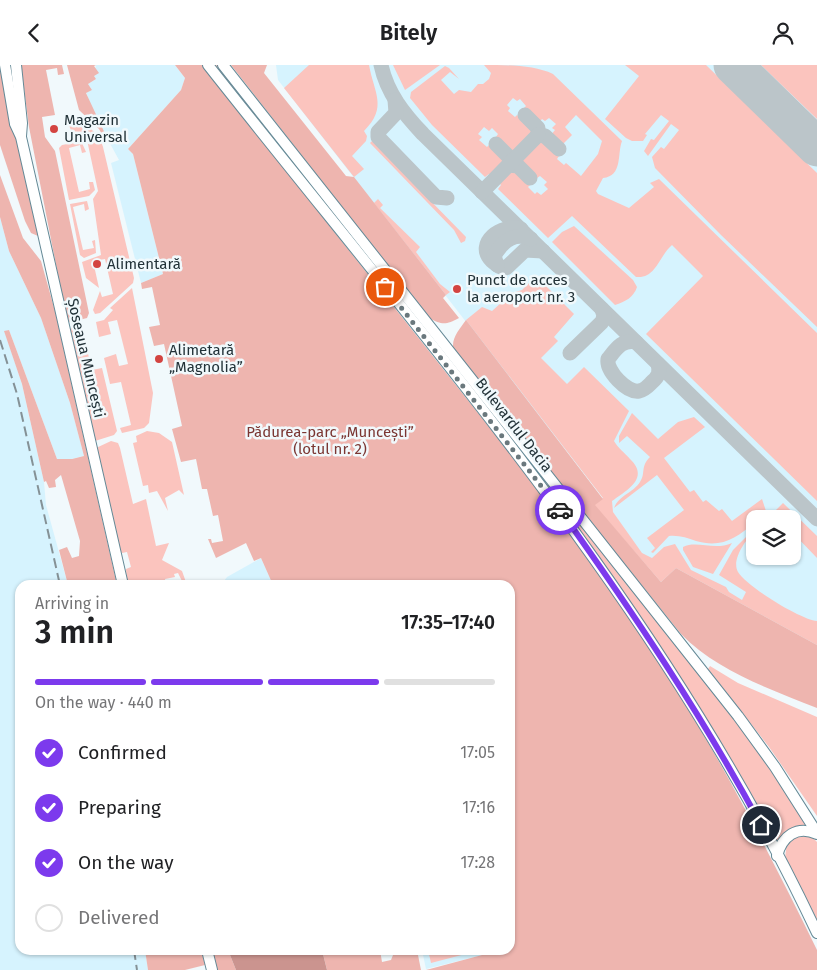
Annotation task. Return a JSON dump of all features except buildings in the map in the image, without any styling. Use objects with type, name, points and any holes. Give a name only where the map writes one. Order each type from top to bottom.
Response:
[{"type":"main road","name":"Șoseaua Muncești","points":[[5,65],[15,124],[21,137],[122,580]]},
{"type":"main road","name":"Șoseaua Muncești","points":[[16,65],[22,123],[21,137]]},
{"type":"main road","name":"Bulevardul Dacia","points":[[208,65],[439,346],[738,716],[775,767],[817,833]]},
{"type":"main road","name":"Bulevardul Dacia","points":[[223,65],[439,346],[607,575],[685,692],[778,856],[817,933]]},
{"type":"main road","points":[[778,856],[782,843],[795,831],[803,830],[817,833]]},
{"type":"main road","points":[[208,955],[212,970]]},
{"type":"shaded area","points":[[96,65],[175,65],[185,78],[181,90],[128,149],[133,154],[163,274],[141,283],[111,163],[119,160],[94,114],[86,92],[92,90],[88,84],[96,79],[94,76]]},
{"type":"shaded area","points":[[213,65],[218,65],[437,342],[436,344]]},
{"type":"shaded area","points":[[276,65],[817,65],[817,645],[676,568],[661,582],[603,498],[278,80]]},
{"type":"shaded area","points":[[309,65],[369,65],[376,92],[377,107],[376,114],[364,131],[367,136],[366,141],[352,156],[364,169],[354,177],[284,88]]},
{"type":"shaded area","points":[[393,65],[440,65],[405,90]]},
{"type":"shaded area","points":[[484,65],[529,67],[553,74],[622,141],[616,169],[614,173],[603,178],[596,191],[598,194],[629,208],[654,187],[650,183],[659,179],[817,333],[817,501],[646,334],[703,276],[672,245],[653,271],[643,277],[636,277],[572,216],[548,238],[498,189],[501,185],[499,183],[508,170],[513,168],[528,180],[530,185],[528,187],[535,194],[537,192],[541,195],[548,189],[544,185],[547,182],[540,176],[537,178],[521,165],[523,157],[533,144],[541,140],[545,140],[557,151],[556,153],[559,156],[557,159],[564,165],[566,163],[581,176],[598,154],[602,141],[576,115],[565,127],[572,135],[561,146],[550,136],[555,130],[552,128],[556,124],[549,118],[545,121],[542,119],[538,124],[527,113],[528,111],[524,108],[526,106],[520,99],[517,101],[513,98],[507,105],[510,108],[508,111],[515,117],[517,115],[535,132],[518,152],[516,151],[513,154],[498,142],[496,137],[498,134],[492,128],[489,131],[484,127],[478,134],[482,137],[479,140],[505,157],[506,161],[496,174],[495,172],[491,176],[489,174],[485,177],[432,125],[410,98],[411,92],[445,66],[459,79],[450,72],[441,80],[454,94],[459,90],[471,92],[478,84],[483,84],[489,79],[491,73]]},
{"type":"shaded area","points":[[625,65],[706,65],[817,173],[817,327],[721,235],[655,168],[652,157],[661,147],[664,149],[679,130],[671,124],[648,156],[644,151],[651,139],[654,140],[669,121],[661,115],[645,134],[647,135],[643,141],[632,141],[605,119],[639,76]]},
{"type":"shaded area","points":[[761,65],[817,65],[817,119]]},
{"type":"shaded area","points":[[80,118],[100,138],[134,278],[133,283],[100,313],[95,314],[93,310],[100,291],[102,297],[113,294],[105,259],[93,261],[99,288],[86,278],[82,262],[101,255],[93,199],[98,191],[87,140],[81,136],[74,137],[67,121]]},
{"type":"shaded area","points":[[372,141],[466,237],[465,241],[461,243],[454,230],[370,143]]},
{"type":"shaded area","points":[[82,143],[86,152],[82,153],[80,145],[69,148],[79,192],[90,189],[89,182],[93,182],[95,190],[89,196],[69,200],[59,148],[62,145]]},
{"type":"shaded area","points":[[378,199],[383,205],[380,208],[420,247],[416,252],[440,284],[450,292],[446,295],[374,203]]},
{"type":"shaded area","points":[[87,201],[89,209],[85,211],[84,204],[73,207],[83,250],[94,248],[92,241],[95,240],[96,253],[84,258],[80,255],[70,204]]},
{"type":"shaded area","points":[[0,217],[9,251],[41,318],[70,403],[84,456],[72,459],[57,459],[9,330],[5,332],[22,384],[44,482],[46,505],[67,580],[15,580],[15,955],[146,955],[148,970],[0,970]]},
{"type":"shaded area","points":[[574,226],[633,280],[637,287],[629,299],[615,305],[552,242],[562,232]]},
{"type":"shaded area","points":[[529,283],[532,286],[546,286],[574,314],[554,337],[558,341],[541,358],[567,384],[584,367],[629,411],[614,441],[636,466],[638,472],[637,478],[630,488],[612,501],[613,512],[642,553],[652,558],[664,547],[675,544],[691,570],[726,587],[729,592],[742,600],[746,592],[719,575],[733,550],[746,537],[746,542],[740,550],[736,562],[738,572],[752,586],[775,602],[800,615],[817,621],[817,645],[676,568],[661,582],[594,505],[603,498],[466,320],[482,307],[492,311],[512,293],[522,290]]},
{"type":"shaded area","points":[[132,288],[153,393],[149,423],[144,428],[122,433],[120,428],[131,425],[121,382],[110,384],[104,358],[116,354],[119,366],[128,364],[117,320],[108,322],[111,334],[99,337],[96,322],[104,320],[113,310],[110,308]]},
{"type":"shaded area","points":[[81,325],[92,370],[102,368],[117,431],[114,435],[95,441],[69,332],[72,326]]},
{"type":"shaded area","points":[[442,349],[729,711],[757,748],[806,825],[774,844],[621,589]]},
{"type":"shaded area","points":[[632,413],[658,439],[678,422],[694,417],[705,427],[664,458],[690,492],[694,490],[703,502],[706,500],[719,511],[722,509],[732,521],[746,511],[746,529],[728,541],[721,543],[705,543],[680,536],[669,536],[653,553],[651,552],[655,548],[647,538],[684,510],[657,475],[614,508],[619,500],[640,482],[645,464],[650,457],[627,436],[619,443],[619,436]]},
{"type":"shaded area","points":[[147,431],[159,433],[172,442],[184,495],[179,490],[165,498],[168,511],[157,491],[149,493],[148,485],[143,486],[133,443],[137,442],[136,436]]},
{"type":"shaded area","points":[[111,441],[118,443],[133,504],[146,499],[156,546],[169,543],[162,560],[182,571],[185,580],[182,580],[178,573],[174,574],[175,577],[165,580],[127,580],[126,569],[131,567],[127,552],[122,553],[119,550],[96,448]]},
{"type":"shaded area","points":[[762,499],[766,510],[747,510]]},
{"type":"shaded area","points":[[783,503],[790,510],[776,510]]},
{"type":"shaded area","points":[[801,520],[817,536],[817,558],[801,541]]},
{"type":"shaded area","points":[[732,543],[713,574],[693,567],[683,550],[683,547],[688,545],[719,546]]},
{"type":"shaded area","points":[[261,558],[271,580],[225,580]]},
{"type":"shaded area","points":[[710,666],[738,683],[817,717],[817,816],[769,747],[708,669]]},
{"type":"shaded area","points":[[802,834],[813,838],[817,842],[817,921],[785,858],[787,842]]},
{"type":"shaded area","points":[[230,955],[323,955],[327,970],[236,970]]},
{"type":"shaded area","points":[[423,955],[483,955],[426,969]]},
{"type":"shaded area","points":[[429,955],[462,955],[431,963]]},
{"type":"green space","points":[[0,65],[38,236],[31,233],[25,221],[0,145]]},
{"type":"green space","points":[[21,65],[62,65],[64,74],[58,75],[57,68],[46,70],[55,115],[42,117],[45,137],[55,151],[89,313],[87,318],[71,322],[67,321],[29,127]]},
{"type":"green space","points":[[67,65],[96,65],[94,66],[99,73],[94,76],[96,79],[88,84],[92,90],[86,93],[108,140],[106,142],[99,129],[79,110]]},
{"type":"green space","name":"Pădurea-parc „Muncești” (lotul nr. 2)","points":[[175,65],[202,65],[551,505],[592,562],[670,679],[735,791],[817,950],[817,970],[426,970],[482,955],[515,955],[515,580],[271,580],[261,558],[254,561],[246,543],[216,558],[208,539],[211,539],[212,543],[223,541],[218,515],[213,516],[207,489],[202,489],[196,459],[181,462],[172,429],[182,426],[164,344],[154,346],[149,327],[160,325],[152,287],[142,289],[141,283],[163,274],[133,154],[128,149],[181,90],[185,78]]},
{"type":"green space","points":[[231,65],[267,65],[264,73],[346,176],[354,177],[446,295],[443,298],[459,318],[444,323],[429,318]]},
{"type":"green space","points":[[0,175],[23,238],[41,261],[55,311],[116,580],[67,580],[59,550],[67,547],[72,558],[79,556],[80,541],[61,475],[55,480],[56,487],[49,488],[46,481],[44,482],[22,384],[4,331],[9,330],[57,459],[72,459],[84,456],[70,403],[41,318],[9,251],[0,217]]},
{"type":"green space","points":[[466,320],[603,499],[595,505],[661,582],[676,568],[817,645],[817,708],[727,669],[695,647],[681,634],[454,352],[454,339]]},
{"type":"green space","points":[[146,955],[202,955],[205,965],[185,970],[148,970]]},
{"type":"green space","points":[[213,955],[230,955],[236,970],[216,970]]},
{"type":"green space","points":[[323,955],[381,955],[382,962],[391,960],[393,955],[418,955],[421,970],[327,970]]},
{"type":"taxiway","points":[[381,65],[387,85],[397,103],[423,134],[817,519]]},
{"type":"taxiway","points":[[395,100],[396,113],[378,132],[378,137],[436,197],[447,198]]},
{"type":"taxiway","points":[[525,115],[538,128],[538,135]]},
{"type":"taxiway","points":[[538,135],[545,136],[559,149]]},
{"type":"taxiway","points":[[482,192],[538,135]]},
{"type":"taxiway","points":[[496,144],[509,157],[510,164]]},
{"type":"taxiway","points":[[509,165],[518,166],[530,178]]},
{"type":"taxiway","points":[[521,229],[506,229],[488,241],[487,254],[492,261],[500,267],[506,268],[525,250],[543,251]]},
{"type":"taxiway","points":[[497,265],[494,256],[505,242],[520,236],[531,239]]},
{"type":"taxiway","points":[[570,353],[602,322],[604,316],[602,309]]},
{"type":"taxiway","points":[[636,342],[623,343],[608,359],[610,369],[618,380],[634,391],[645,389],[658,376],[658,364]]},
{"type":"runway","points":[[733,65],[817,147]]},
{"type":"railway","points":[[0,340],[17,394],[59,580]]},
{"type":"railway","points":[[135,955],[137,970]]},
{"type":"way so far","points":[[385,287],[544,487],[560,510]]},
{"type":"place","name":"Magazin Universal","points":[[54,129]]},
{"type":"place","name":"Alimentară","points":[[97,264]]},
{"type":"place","name":"Punct de acces la aeroport nr. 3","points":[[457,289]]},
{"type":"place","name":"Alimetară „Magnolia”","points":[[159,359]]},
{"type":"route","points":[[560,510],[607,575],[685,692],[761,825]]}]
